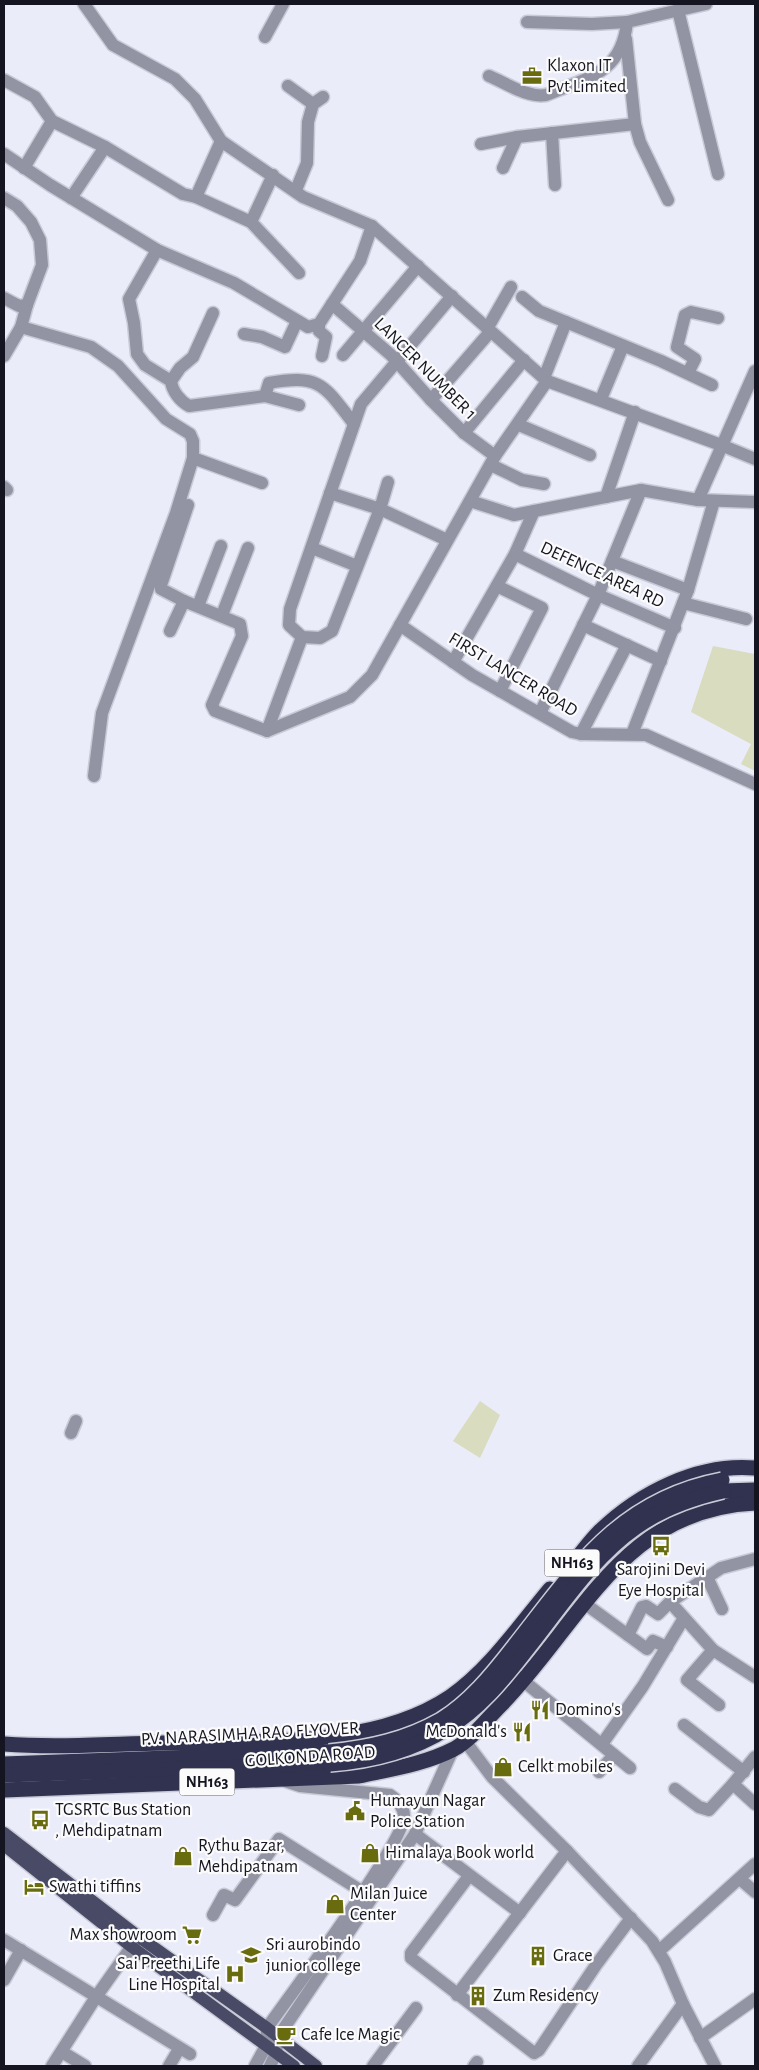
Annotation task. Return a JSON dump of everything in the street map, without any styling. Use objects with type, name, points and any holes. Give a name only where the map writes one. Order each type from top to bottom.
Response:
[{"type":"highway","name":"GOLKONDA ROAD","points":[[4,1744],[298,1740],[355,1734],[398,1723],[421,1713],[457,1691],[478,1674],[599,1532],[628,1508],[668,1484],[686,1477],[716,1471],[755,1468]]},
{"type":"highway","name":"P.V. NARASIMHA RAO FLYOVER","points":[[4,1775],[330,1764],[377,1758],[404,1750],[426,1741],[449,1728],[488,1696],[583,1578],[618,1541],[636,1527],[678,1505],[722,1486],[755,1478]]},
{"type":"highway","name":"P.V. NARASIMHA RAO FLYOVER","points":[[4,1764],[329,1752],[375,1746],[422,1730],[462,1705],[480,1687],[574,1571],[610,1532],[650,1504],[700,1484],[755,1490]]},
{"type":"highway","name":"GOLKONDA ROAD","points":[[4,1790],[359,1776],[410,1765],[459,1745],[524,1682],[584,1603],[625,1557],[663,1528],[704,1510],[755,1503]]},
{"type":"highway","points":[[506,1642],[535,1667]]},
{"type":"main road","points":[[4,1833],[135,1942],[294,2066]]},
{"type":"main road","points":[[4,1845],[135,1942],[267,2028],[316,2066]]},
{"type":"street","points":[[84,4],[113,44],[174,79],[195,99],[221,141],[296,190],[303,197],[372,226],[452,296],[488,331],[545,379],[755,459]]},
{"type":"street","points":[[265,37],[283,4]]},
{"type":"street","points":[[527,22],[592,24],[627,22],[706,4]]},
{"type":"street","points":[[678,10],[718,174]]},
{"type":"street","points":[[627,22],[626,37],[635,124],[640,142],[668,200]]},
{"type":"street","points":[[489,76],[530,94],[546,95],[604,70],[620,51],[626,37]]},
{"type":"street","points":[[4,80],[35,97],[52,121],[105,147],[183,194],[196,197],[251,222],[299,273]]},
{"type":"street","points":[[288,86],[318,100],[308,122],[307,163],[296,190]]},
{"type":"street","points":[[24,168],[52,121]]},
{"type":"street","points":[[481,144],[516,137],[635,124]]},
{"type":"street","points":[[552,133],[555,185]]},
{"type":"street","points":[[504,168],[516,137]]},
{"type":"street","points":[[196,197],[221,141]]},
{"type":"street","points":[[71,198],[105,147]]},
{"type":"street","points":[[4,154],[71,198],[157,250],[234,283],[308,327],[318,324],[360,261],[372,226]]},
{"type":"street","points":[[251,222],[273,175]]},
{"type":"street","points":[[4,198],[17,206],[32,222],[40,240],[42,265],[27,304],[21,327],[4,356]]},
{"type":"street","points":[[157,250],[129,299],[137,354],[145,365],[172,384],[182,402],[189,406],[202,406],[248,397],[265,396],[299,405]]},
{"type":"street","points":[[343,355],[418,266]]},
{"type":"street","points":[[431,400],[488,331],[511,287]]},
{"type":"street","points":[[388,482],[380,509],[332,631],[320,638],[302,637],[289,625],[290,609],[361,404],[452,296]]},
{"type":"street","points":[[522,297],[539,311],[688,373],[712,385]]},
{"type":"street","points":[[4,298],[19,306],[27,304]]},
{"type":"street","name":"LANCER NUMBER 1","points":[[332,304],[396,361],[431,400],[493,460],[522,480],[544,484]]},
{"type":"street","points":[[688,373],[695,359],[677,347],[686,315],[691,312],[718,318]]},
{"type":"street","points":[[172,384],[180,368],[193,357],[213,313]]},
{"type":"street","points":[[244,334],[262,337],[284,347],[297,321]]},
{"type":"street","points":[[188,505],[161,584],[161,589],[198,606],[222,614],[240,624],[242,636],[212,706],[215,711],[267,731],[350,697],[372,675],[493,460],[518,424],[545,379],[566,322]]},
{"type":"street","points":[[318,324],[319,331],[326,337],[322,356]]},
{"type":"street","points":[[21,327],[91,347],[118,366],[166,419],[190,434],[193,441],[193,458],[168,534],[105,702],[100,724],[94,776]]},
{"type":"street","points":[[601,399],[623,346]]},
{"type":"street","points":[[464,433],[524,360]]},
{"type":"street","points":[[698,500],[755,371]]},
{"type":"street","points":[[265,396],[268,383],[288,380],[314,382],[328,391],[356,420]]},
{"type":"street","points":[[606,497],[635,412]]},
{"type":"street","points":[[518,424],[590,455]]},
{"type":"street","points":[[193,458],[262,483]]},
{"type":"street","points":[[540,713],[598,595],[641,490]]},
{"type":"street","points":[[470,501],[514,515],[641,490],[698,500],[755,502]]},
{"type":"street","points":[[330,493],[380,509],[447,540]]},
{"type":"street","points":[[632,734],[675,628],[714,501]]},
{"type":"street","points":[[454,662],[515,554],[534,511]]},
{"type":"street","points":[[198,606],[222,546]]},
{"type":"street","points":[[222,614],[248,548]]},
{"type":"street","points":[[312,548],[357,566]]},
{"type":"street","name":"DEFENCE AREA RD","points":[[515,554],[598,595],[675,628]]},
{"type":"street","points":[[612,561],[688,590]]},
{"type":"street","points":[[497,586],[542,608],[500,691]]},
{"type":"street","points":[[170,631],[184,600]]},
{"type":"street","points":[[683,604],[746,619]]},
{"type":"street","name":"FIRST LANCER ROAD","points":[[400,625],[472,675],[572,732],[581,734],[646,734],[755,784]]},
{"type":"street","points":[[583,625],[661,661]]},
{"type":"street","points":[[267,731],[302,637]]},
{"type":"street","points":[[581,734],[627,645]]},
{"type":"street","points":[[71,1433],[76,1421]]},
{"type":"street","points":[[628,1635],[642,1607],[646,1606],[658,1614],[670,1602],[721,1568],[755,1559]]},
{"type":"street","points":[[707,1577],[722,1609]]},
{"type":"street","points":[[670,1602],[713,1650],[755,1677]]},
{"type":"street","points":[[584,1603],[647,1649],[653,1641],[667,1647]]},
{"type":"street","points":[[602,1744],[643,1686],[684,1618]]},
{"type":"street","points":[[713,1650],[687,1680],[719,1705]]},
{"type":"street","points":[[495,1656],[630,1768]]},
{"type":"street","points":[[684,1725],[744,1772]]},
{"type":"street","points":[[255,2066],[271,2049],[416,1834],[459,1745],[567,1851],[631,1918],[659,1951],[715,2066]]},
{"type":"street","points":[[599,1772],[614,1755]]},
{"type":"street","points":[[675,1789],[699,1807],[709,1810],[744,1772],[755,1756]]},
{"type":"street","points":[[270,2066],[271,2049],[267,2028],[363,1892],[401,1828],[404,1816],[400,1802],[390,1795],[300,1786],[280,1779]]},
{"type":"street","points":[[733,1784],[755,1804]]},
{"type":"street","points":[[416,1834],[520,1913]]},
{"type":"street","points":[[213,1915],[224,1895],[236,1900],[279,1839],[363,1892]]},
{"type":"street","points":[[458,1995],[567,1851]]},
{"type":"street","points":[[659,1951],[755,1864]]},
{"type":"street","points":[[469,1876],[410,1955],[458,1995],[534,2053],[537,2053],[596,1965],[631,1918]]},
{"type":"street","points":[[740,1879],[755,1892]]},
{"type":"street","points":[[4,1940],[184,2051],[169,2066]]},
{"type":"street","points":[[52,2066],[96,1997],[135,1942]]},
{"type":"street","points":[[4,1980],[21,1950]]},
{"type":"street","points":[[700,2038],[755,1999]]},
{"type":"street","points":[[638,2066],[684,2004]]},
{"type":"street","points":[[373,2066],[416,2008]]},
{"type":"street","points":[[62,2052],[85,2066]]},
{"type":"green space","points":[[713,646],[755,654],[755,771],[741,764],[751,744],[691,712]]},
{"type":"green space","points":[[480,1401],[500,1415],[480,1458],[453,1441]]},
{"type":"place","name":"Klaxon IT Pvt Limited","points":[[532,76]]},
{"type":"place","name":"Sarojini Devi Eye Hospital","points":[[661,1546]]},
{"type":"place","name":"Domino's","points":[[540,1710]]},
{"type":"place","name":"McDonald's","points":[[522,1732]]},
{"type":"place","name":"Celkt mobiles","points":[[503,1767]]},
{"type":"place","name":"Humayun Nagar Police Station","points":[[355,1811]]},
{"type":"place","name":"TGSRTC Bus Station , Mehdipatnam","points":[[40,1820]]},
{"type":"place","name":"Himalaya Book world","points":[[370,1853]]},
{"type":"place","name":"Rythu Bazar, Mehdipatnam","points":[[183,1856]]},
{"type":"place","name":"Swathi tiffins","points":[[34,1887]]},
{"type":"place","name":"Milan Juice Center","points":[[335,1904]]},
{"type":"place","name":"Max showroom","points":[[192,1935]]},
{"type":"place","name":"Sri aurobindo junior college","points":[[251,1955]]},
{"type":"place","name":"Grace","points":[[538,1956]]},
{"type":"place","name":"Sai Preethi Life Line Hospital","points":[[235,1974]]},
{"type":"place","name":"Zum Residency","points":[[478,1996]]},
{"type":"place","name":"Cafe Ice Magic","points":[[286,2035]]}]
